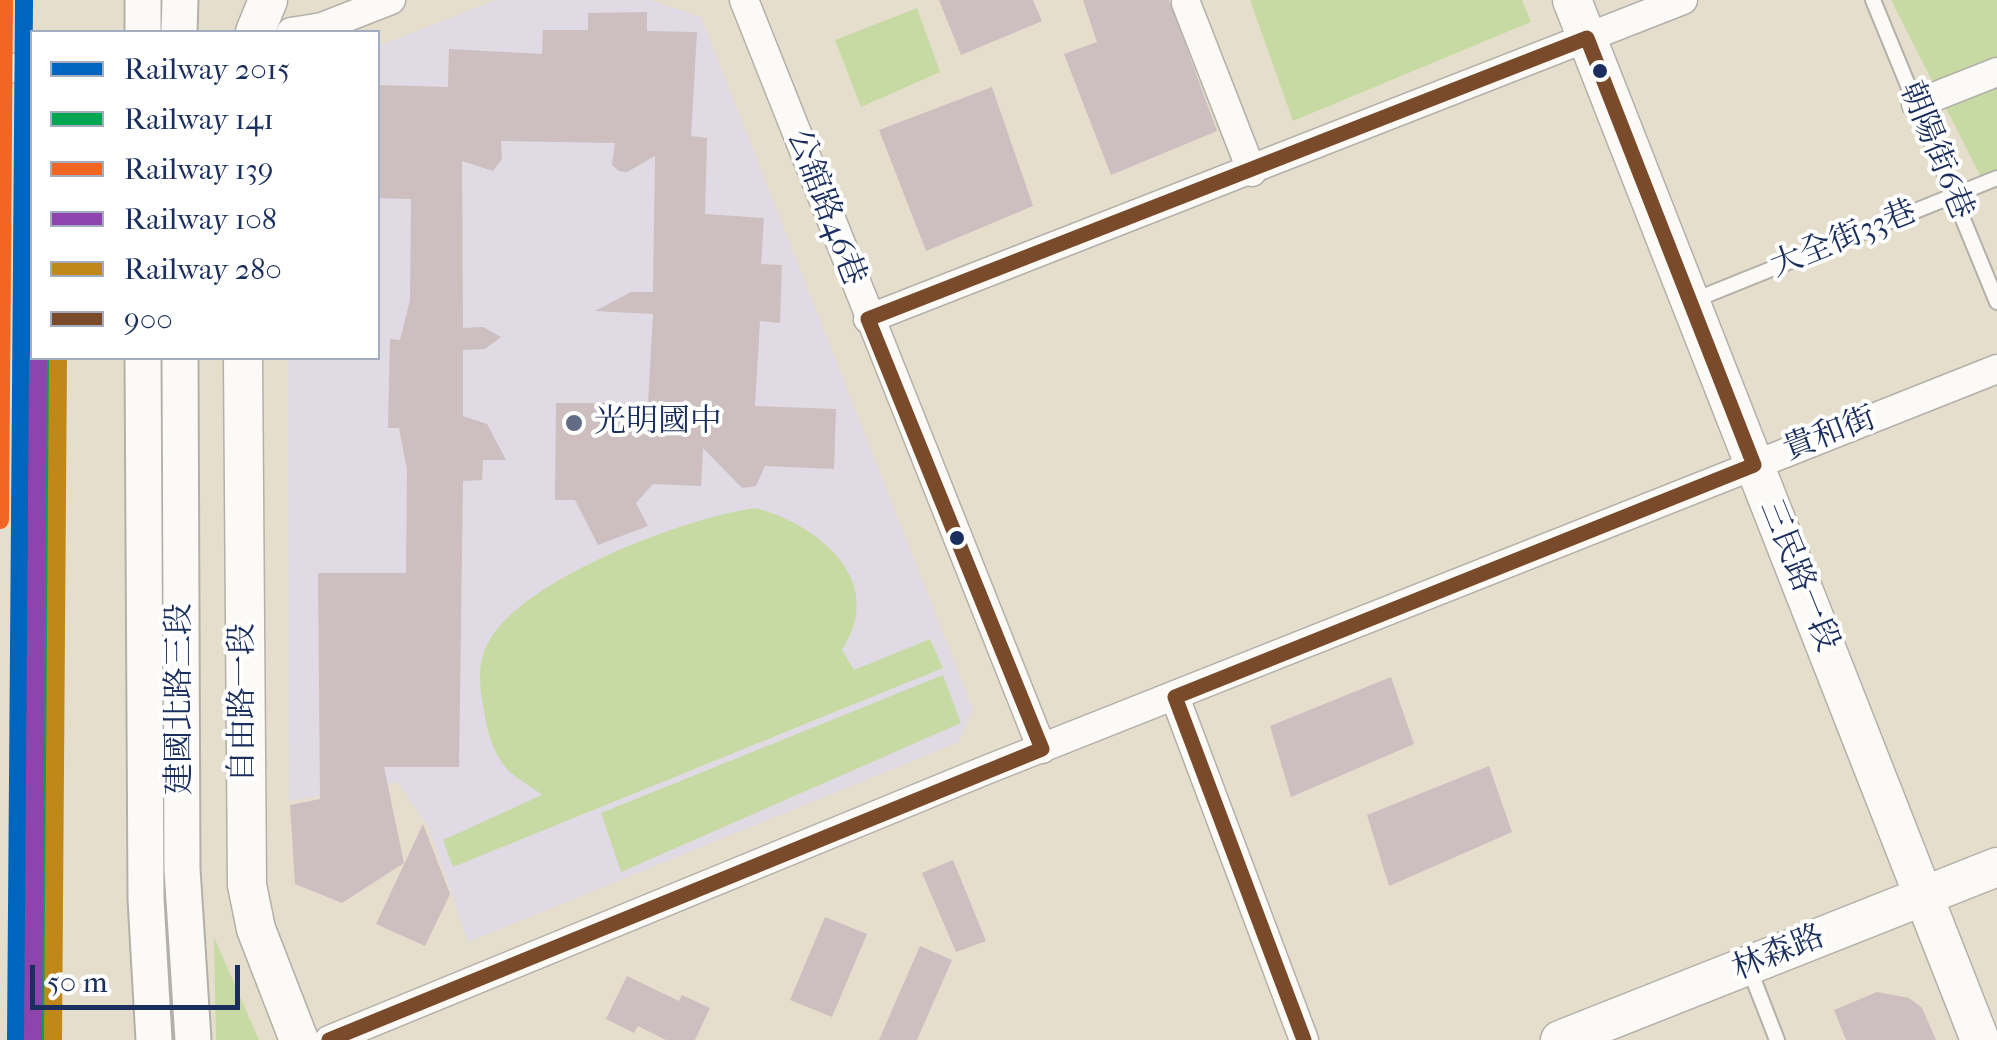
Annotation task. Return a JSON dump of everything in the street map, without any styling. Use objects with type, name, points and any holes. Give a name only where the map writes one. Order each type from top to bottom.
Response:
[{"type":"main road","points":[[256,30],[268,0]]},
{"type":"main road","name":"三民路一段","points":[[1572,0],[1980,1040]]},
{"type":"main road","name":"自由路一段","points":[[243,360],[247,884],[256,929],[299,1040]]},
{"type":"main road","name":"林森路","points":[[1560,1040],[1997,868]]},
{"type":"street","points":[[142,30],[143,0]]},
{"type":"street","points":[[179,30],[180,0]]},
{"type":"street","points":[[303,30],[322,27],[391,0]]},
{"type":"street","name":"公舘路46巷","points":[[744,0],[1042,748]]},
{"type":"street","points":[[868,319],[1252,172],[1683,0]]},
{"type":"street","points":[[1186,2],[1252,172]]},
{"type":"street","points":[[0,68],[30,68]]},
{"type":"street","points":[[1916,104],[1997,72]]},
{"type":"street","name":"建國北路三段","points":[[144,360],[146,900],[154,1040]]},
{"type":"street","name":"建國北路三段","points":[[180,360],[182,869],[192,1040]]},
{"type":"street","name":"貴和街","points":[[328,1040],[1042,748],[1997,369]]},
{"type":"street","points":[[1175,697],[1304,1040]]},
{"type":"lane","name":"朝陽街6巷","points":[[1872,0],[1997,302]]},
{"type":"lane","name":"大全街33巷","points":[[1692,301],[1997,178]]},
{"type":"lane","points":[[1749,967],[1777,1040]]},
{"type":"shaded area","name":"光明國中","points":[[496,0],[650,0],[701,17],[973,709],[959,742],[468,942],[429,828],[397,782],[289,801],[288,360],[380,360],[380,45]]},
{"type":"green space","points":[[1250,0],[1522,0],[1531,22],[1293,121]]},
{"type":"green space","points":[[1891,0],[1997,0],[1997,175],[1983,181]]},
{"type":"green space","points":[[917,8],[940,72],[861,107],[835,40]]},
{"type":"green space","points":[[756,508],[802,528],[840,559],[857,601],[854,624],[842,650],[854,670],[930,639],[943,668],[453,867],[443,840],[542,795],[505,766],[492,744],[486,719],[480,668],[488,643],[506,619],[534,596],[608,555],[689,524]]},
{"type":"green space","points":[[943,675],[961,723],[621,872],[601,813]]},
{"type":"green space","points":[[214,937],[259,1040],[216,1040]]},
{"type":"building","points":[[939,0],[1033,0],[1042,21],[961,55]]},
{"type":"building","points":[[1083,0],[1169,0],[1217,131],[1111,175],[1064,54],[1097,42]]},
{"type":"building","points":[[647,12],[647,31],[697,32],[691,136],[707,138],[705,214],[764,218],[761,264],[782,265],[780,323],[760,321],[755,406],[836,409],[834,469],[765,466],[756,486],[742,488],[703,448],[701,486],[653,484],[636,503],[648,526],[598,545],[575,500],[555,500],[556,403],[648,403],[653,314],[595,311],[631,292],[653,292],[655,156],[627,172],[612,165],[615,143],[501,141],[502,159],[493,171],[462,161],[463,328],[483,327],[501,337],[485,349],[463,350],[463,416],[487,424],[506,460],[483,460],[482,480],[463,481],[459,767],[384,767],[404,863],[342,903],[295,884],[290,805],[320,799],[318,573],[406,573],[407,470],[399,428],[388,428],[390,339],[400,340],[410,300],[411,199],[380,198],[380,85],[448,87],[449,49],[542,54],[543,30],[588,30],[588,13]]},
{"type":"building","points":[[992,87],[1033,206],[926,251],[879,130]]},
{"type":"building","points":[[1391,677],[1414,744],[1291,797],[1270,726]]},
{"type":"building","points":[[1489,766],[1512,832],[1389,886],[1367,815]]},
{"type":"building","points":[[423,824],[450,894],[425,946],[376,924]]},
{"type":"building","points":[[953,860],[986,941],[956,952],[922,873]]},
{"type":"building","points":[[825,917],[867,934],[832,1017],[790,1000]]},
{"type":"building","points":[[920,946],[952,960],[917,1040],[879,1040]]},
{"type":"building","points":[[627,976],[679,1001],[682,995],[710,1008],[695,1040],[666,1040],[638,1026],[634,1033],[606,1019]]},
{"type":"building","points":[[1877,992],[1909,998],[1922,1008],[1936,1040],[1846,1040],[1834,1010]]},
{"type":"rail line","name":"139","points":[[0,520],[4,0]]},
{"type":"rail line","name":"2015","points":[[16,1040],[24,0]]},
{"type":"rail line","name":"108","points":[[33,1040],[38,360]]},
{"type":"rail line","name":"141","points":[[36,1040],[41,360]]},
{"type":"rail line","name":"280","points":[[53,1040],[58,360]]},
{"type":"transit line","name":"900","points":[[329,1040],[1042,749],[868,319],[1587,38],[1754,465],[1175,697],[1304,1040]]},
{"type":"place","name":"光明國中","points":[[574,423]]}]
